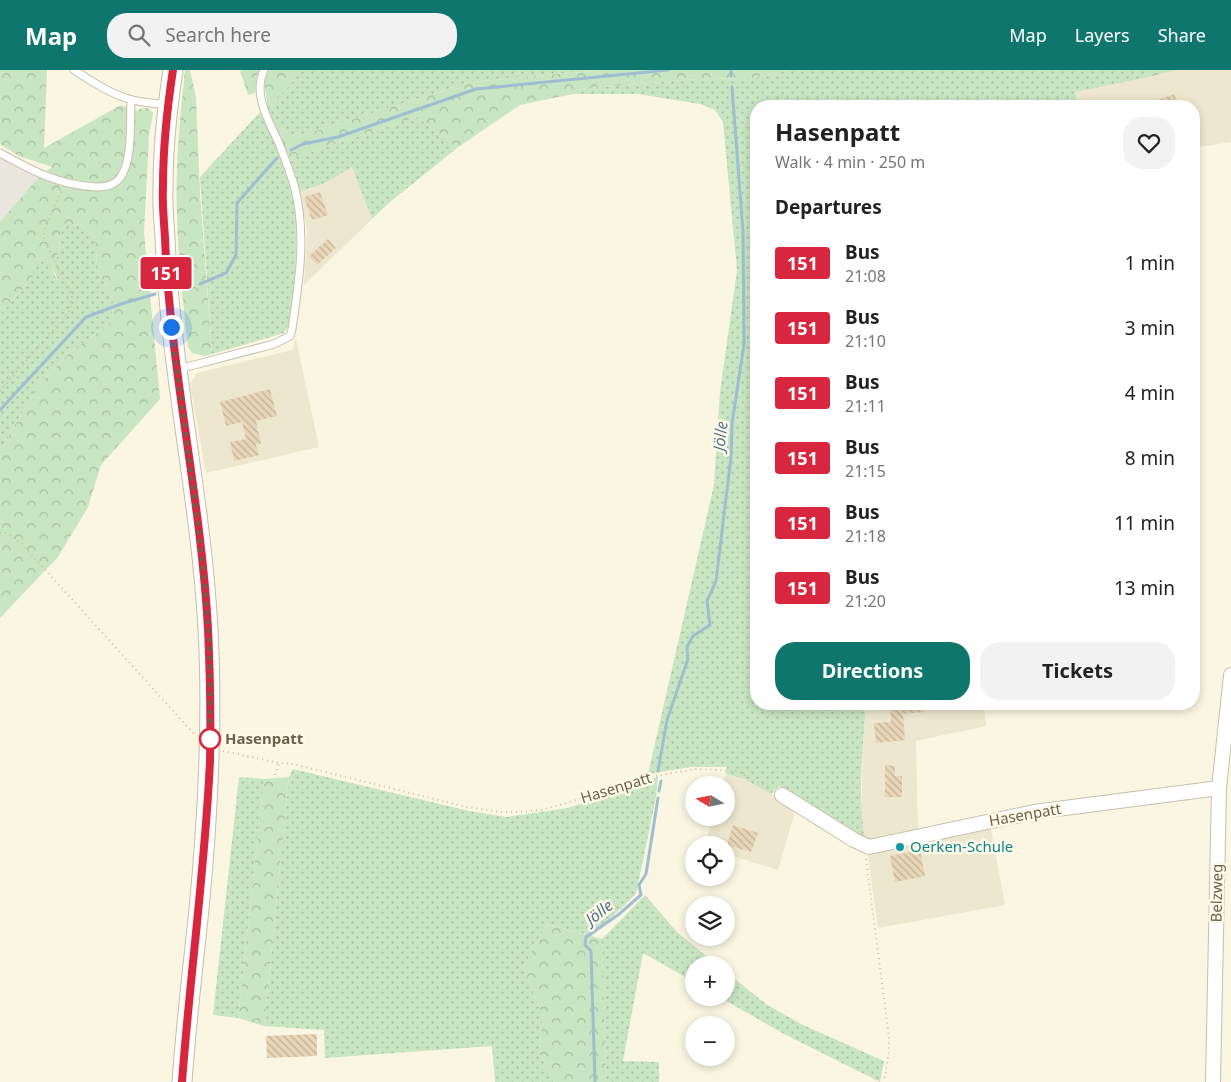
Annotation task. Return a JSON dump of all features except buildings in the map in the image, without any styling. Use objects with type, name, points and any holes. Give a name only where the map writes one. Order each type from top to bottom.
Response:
[{"type":"main road","points":[[173,70],[168,105],[163,188],[166,268],[176,370],[200,547],[208,626],[210,686],[210,748],[199,907],[182,1082]]},
{"type":"street","name":"Belzweg","points":[[1213,1082],[1219,788],[1231,675]]},
{"type":"street","name":"Hasenpatt","points":[[869,848],[1034,812],[1219,788]]},
{"type":"street","points":[[782,795],[869,848]]},
{"type":"lane","points":[[74,70],[99,86],[131,100],[168,105]]},
{"type":"lane","points":[[176,370],[274,344],[290,336],[300,273],[302,246],[298,205],[288,165],[264,110],[260,86],[264,70]]},
{"type":"lane","points":[[0,153],[65,184],[106,187],[120,179],[125,168],[128,153],[131,100]]},
{"type":"path","points":[[0,391],[70,310],[72,295],[44,240],[45,227],[65,184]]},
{"type":"path","name":"Hasenpatt","points":[[0,533],[7,532],[22,543],[192,733],[197,735],[210,748],[279,763],[294,764],[467,808],[501,812],[541,810],[648,777],[698,769],[736,771],[782,795]]},
{"type":"path","points":[[275,775],[279,763]]},
{"type":"path","points":[[869,848],[866,855],[889,1036],[889,1051],[884,1082]]},
{"type":"shaded area","points":[[1177,70],[1231,70],[1231,142],[1200,147],[1200,100],[1076,100],[1074,92]]},
{"type":"shaded area","points":[[0,158],[38,178],[0,222]]},
{"type":"shaded area","points":[[352,166],[372,219],[304,285],[307,229],[299,192],[325,183]]},
{"type":"shaded area","points":[[296,339],[319,447],[206,473],[190,384],[197,373],[292,350]]},
{"type":"shaded area","points":[[866,710],[985,710],[986,726],[916,741],[918,832],[879,841],[865,840],[861,820]]},
{"type":"shaded area","points":[[735,776],[744,779],[796,808],[778,870],[735,857],[735,836],[708,836],[711,826],[735,826]]},
{"type":"shaded area","points":[[990,824],[1005,905],[878,928],[868,857],[873,850]]},
{"type":"green space","points":[[0,70],[47,70],[44,148],[121,105],[138,111],[139,109],[148,108],[153,113],[149,136],[144,232],[160,399],[101,465],[88,507],[58,557],[0,618],[0,451],[37,387],[69,353],[112,322],[113,300],[96,266],[97,248],[92,234],[80,225],[66,223],[60,236],[59,251],[52,267],[58,284],[47,266],[36,259],[33,265],[33,276],[0,315],[0,222],[38,178],[52,167],[19,156],[0,144]]},
{"type":"green space","points":[[185,70],[190,70],[196,97],[200,194],[212,354],[205,356],[192,353],[188,347],[178,248],[177,160]]},
{"type":"green space","points":[[260,70],[257,75],[255,93],[248,95],[240,71]]},
{"type":"green space","points":[[269,70],[303,70],[268,109],[264,80]]},
{"type":"green space","points":[[303,70],[601,70],[471,82],[296,137],[274,125],[268,109]]},
{"type":"green space","points":[[601,70],[788,70],[754,78],[698,79],[579,89],[573,94],[520,105],[457,148],[417,117],[290,159],[274,125],[296,137],[471,82]]},
{"type":"green space","points":[[788,70],[1146,70],[1148,77],[1075,92],[1076,100],[750,100],[750,710],[866,710],[861,789],[865,840],[787,793],[779,786],[771,794],[744,779],[726,774],[727,767],[691,767],[648,774],[714,485],[720,392],[737,270],[723,122],[715,110],[700,104],[638,94],[573,94],[579,89],[698,79],[754,78]]},
{"type":"green space","points":[[1146,70],[1177,70],[1148,77]]},
{"type":"green space","points":[[260,112],[283,161],[293,198],[296,252],[289,324],[284,333],[212,354],[200,177]]},
{"type":"green space","points":[[417,117],[457,148],[390,202],[372,219],[352,167],[325,183],[299,192],[290,159]]},
{"type":"green space","points":[[66,223],[80,225],[92,234],[97,248],[96,266],[113,300],[112,322],[69,353],[37,387],[0,451],[0,315],[33,276],[33,265],[36,259],[45,264],[50,269],[54,279],[58,280],[52,267],[59,251],[60,236]]},
{"type":"green space","points":[[293,769],[469,811],[506,817],[568,808],[658,777],[656,797],[636,894],[592,936],[547,924],[523,967],[543,1016],[539,1052],[554,1082],[495,1082],[492,1046],[325,1058],[324,1030],[264,1026],[289,777]]},
{"type":"green space","points":[[239,777],[264,779],[238,1018],[213,1015]]},
{"type":"green space","points":[[289,777],[264,1026],[238,1018],[264,779]]},
{"type":"green space","points":[[645,895],[676,931],[685,938],[685,946],[694,946],[706,956],[685,956],[685,977],[643,953],[623,1061],[659,1062],[659,1082],[606,1082],[602,939]]},
{"type":"green space","points":[[547,924],[602,939],[606,1082],[554,1082],[539,1052],[543,1016],[523,967]]},
{"type":"green space","points":[[735,979],[766,1004],[801,1024],[884,1061],[880,1082],[784,1034],[735,1006]]},
{"type":"waterway","points":[[291,150],[303,144],[338,137],[476,89],[668,70]]},
{"type":"waterway","name":"Jölle","points":[[731,70],[731,76]]},
{"type":"waterway","name":"Jölle","points":[[658,771],[667,720],[688,659],[687,647],[693,636],[710,625],[707,601],[716,581],[731,457],[732,424],[744,344],[743,232],[732,87]]},
{"type":"waterway","points":[[200,284],[226,273],[236,255],[237,203],[277,158]]},
{"type":"waterway","points":[[0,410],[86,317],[155,294]]},
{"type":"waterway","name":"Jölle","points":[[659,791],[661,781]]},
{"type":"waterway","name":"Jölle","points":[[595,1082],[591,951],[585,945],[586,937],[618,915],[641,895],[639,885],[646,874],[658,798]]},
{"type":"bus line","name":"151","points":[[173,70],[168,105],[163,188],[166,268],[171,327],[200,547],[208,626],[210,686],[210,760],[206,825],[182,1082]]},
{"type":"place","name":"Hasenpatt","points":[[210,739]]},
{"type":"place","name":"Oerken-Schule","points":[[900,847]]},
{"type":"route","points":[[171,327],[200,547],[208,626],[210,739]]}]
